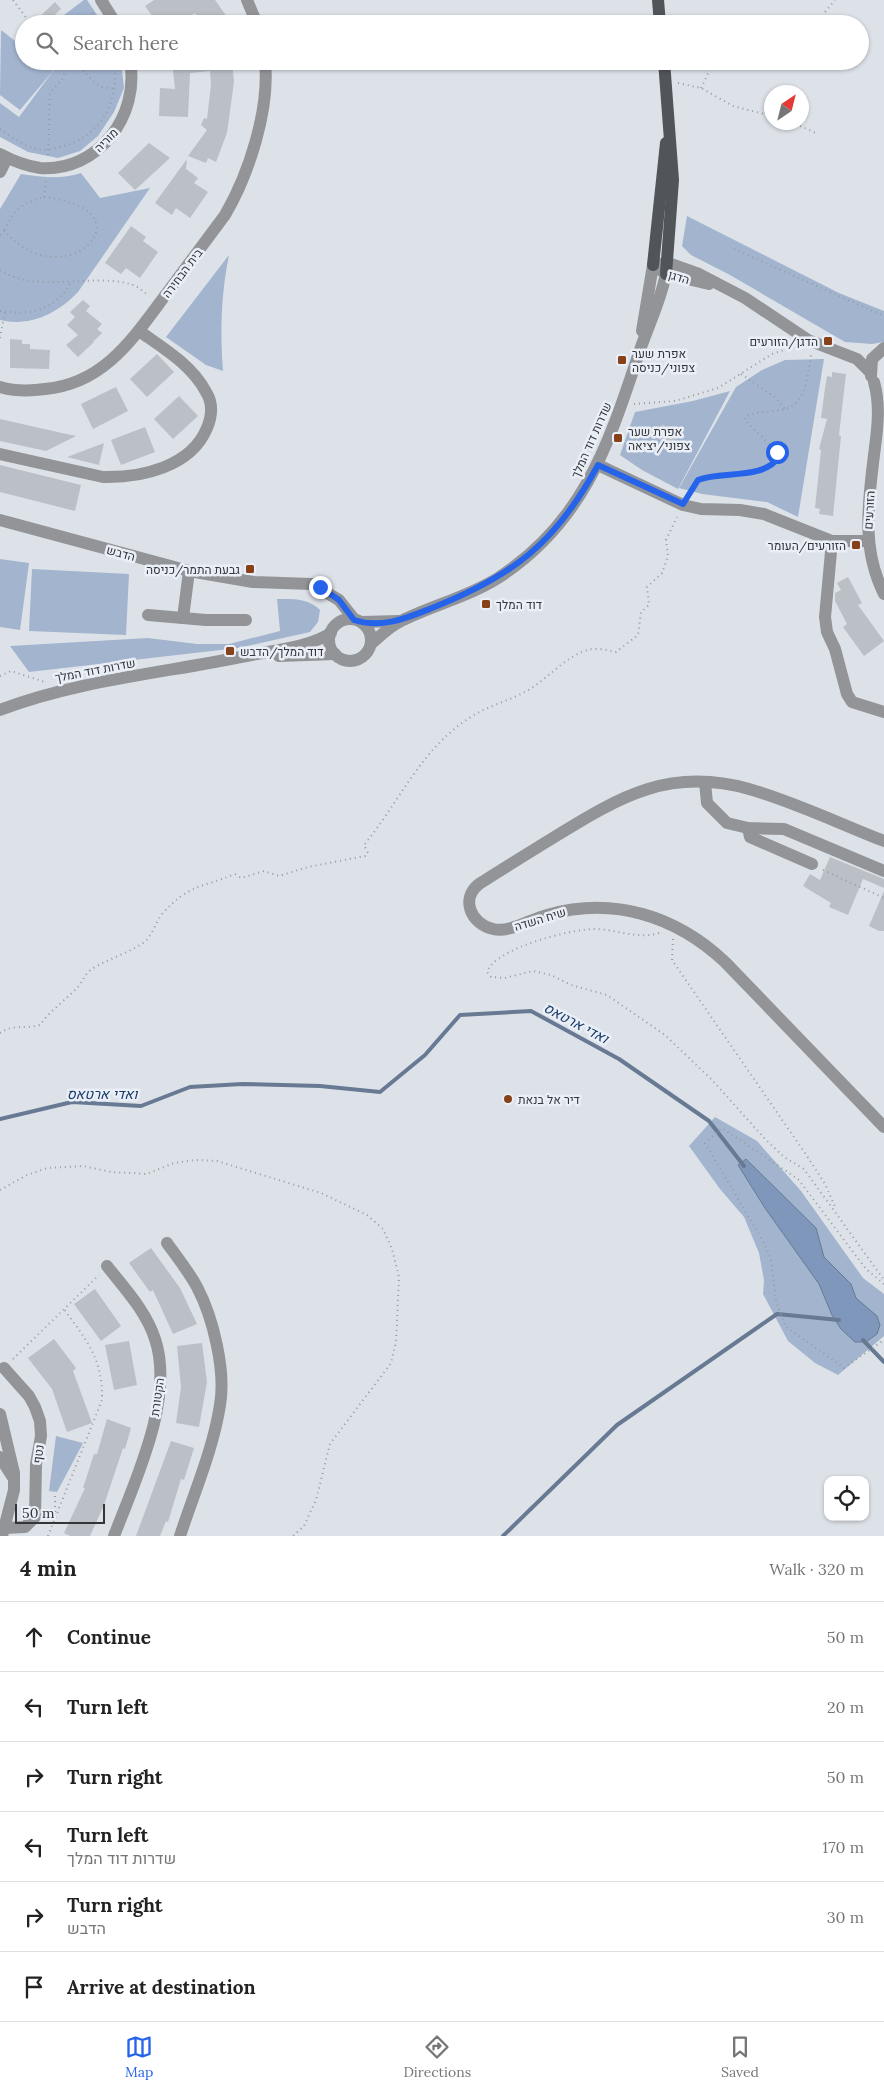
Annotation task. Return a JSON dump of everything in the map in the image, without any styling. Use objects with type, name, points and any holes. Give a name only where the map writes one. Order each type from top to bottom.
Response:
[{"type":"main road","points":[[658,0],[659,15]]},
{"type":"main road","points":[[665,70],[673,180],[667,268]]},
{"type":"main road","points":[[653,265],[669,126]]},
{"type":"street","points":[[248,0],[254,15]]},
{"type":"street","points":[[103,3],[110,15]]},
{"type":"street","name":"מוריה","points":[[4,156],[26,165],[48,168],[70,164],[100,149],[112,137],[120,124],[131,98],[131,70]]},
{"type":"street","name":"בית הבחירה","points":[[0,387],[32,391],[59,388],[86,379],[110,364],[139,331],[225,215],[235,196],[258,131],[264,97],[265,70]]},
{"type":"street","points":[[0,172],[4,156]]},
{"type":"street","name":"הדגן","points":[[653,265],[699,274],[745,298],[812,342],[859,361],[876,381]]},
{"type":"street","name":"שדרות דוד המלך","points":[[638,354],[653,265]]},
{"type":"street","name":"שדרות דוד המלך","points":[[371,644],[402,620],[496,579],[535,552],[572,509],[598,465],[622,406],[638,354],[662,296],[667,268]]},
{"type":"street","points":[[0,454],[103,477],[116,478],[152,471],[174,463],[191,452],[202,440],[209,424],[211,408],[207,393],[188,368],[139,331]]},
{"type":"street","points":[[878,424],[876,381],[872,359],[883,348]]},
{"type":"street","name":"הדגן","points":[[845,354],[883,348]]},
{"type":"street","points":[[878,424],[884,407]]},
{"type":"street","name":"הזורעים","points":[[878,424],[870,488],[868,541],[872,563],[884,594]]},
{"type":"street","points":[[598,465],[683,504],[701,509],[740,510],[764,514],[832,541],[868,541]]},
{"type":"street","points":[[870,488],[884,490]]},
{"type":"street","name":"הדבש","points":[[0,520],[189,571],[254,582],[312,584],[331,594],[358,621]]},
{"type":"street","points":[[832,541],[825,617],[827,632],[835,649],[847,694],[852,702],[884,712]]},
{"type":"street","points":[[183,618],[189,571]]},
{"type":"street","points":[[331,594],[335,606],[330,644],[335,654],[344,660],[354,661],[367,653],[371,644],[370,631],[358,621],[344,620],[333,629]]},
{"type":"street","points":[[148,615],[246,620]]},
{"type":"street","name":"שדרות דוד המלך","points":[[358,621],[402,620]]},
{"type":"street","name":"שדרות דוד המלך","points":[[0,710],[38,695],[65,688],[197,666],[306,644],[333,629]]},
{"type":"street","name":"שדרות דוד המלך","points":[[197,666],[297,654],[335,654]]},
{"type":"street","points":[[705,782],[707,804],[727,823],[748,828],[771,827],[784,829],[884,871]]},
{"type":"street","name":"שיח השדה","points":[[884,842],[768,795],[734,786],[705,782],[668,784],[649,788],[612,802],[479,884],[468,899],[470,911],[477,920],[484,926],[497,930],[511,928],[562,911],[584,907],[626,909],[672,924],[697,938],[725,962],[884,1127]]},
{"type":"street","points":[[748,828],[750,838],[812,864]]},
{"type":"street","points":[[167,1243],[196,1286],[206,1306],[214,1333],[220,1373],[221,1404],[213,1436],[180,1536]]},
{"type":"street","name":"הקטורת","points":[[107,1266],[147,1320],[160,1356],[159,1392],[153,1423],[114,1536]]},
{"type":"street","name":"נטף","points":[[3,1532],[25,1527],[35,1517],[36,1464],[41,1436],[35,1407],[4,1368]]},
{"type":"street","points":[[0,1415],[13,1464],[14,1490],[3,1532]]},
{"type":"street","points":[[0,1415],[0,1422]]},
{"type":"street","points":[[0,1457],[10,1470],[14,1490]]},
{"type":"path","points":[[13,0],[24,15]]},
{"type":"path","points":[[826,12],[835,0]]},
{"type":"path","points":[[88,15],[103,3]]},
{"type":"path","points":[[44,197],[48,168],[50,94],[53,88],[64,79],[64,70]]},
{"type":"path","points":[[82,70],[101,87],[116,89]]},
{"type":"path","points":[[0,129],[22,144],[39,150],[48,150],[76,142],[89,134],[109,110],[116,89],[113,70]]},
{"type":"path","points":[[701,88],[710,70]]},
{"type":"path","points":[[666,80],[701,88],[733,106],[764,114]]},
{"type":"path","points":[[809,130],[816,133]]},
{"type":"path","points":[[0,235],[5,230],[15,209],[28,201],[44,197],[73,202],[85,208],[97,222],[93,240],[83,249],[69,255],[48,256],[18,244],[5,230]]},
{"type":"path","points":[[734,249],[884,316]]},
{"type":"path","points":[[0,270],[13,276],[32,280],[129,284],[160,303]]},
{"type":"path","points":[[0,311],[30,312],[56,303],[72,281]]},
{"type":"path","points":[[0,338],[5,312]]},
{"type":"path","points":[[0,1033],[7,1028],[28,1028],[40,1025],[46,1016],[54,1012],[77,989],[83,976],[95,967],[146,941],[157,920],[188,890],[235,874],[241,878],[264,871],[279,876],[308,867],[365,856],[368,853],[364,845],[378,828],[387,811],[428,753],[442,740],[473,715],[537,685],[550,673],[575,656],[596,648],[616,652],[638,635],[641,612],[649,604],[647,588],[662,573],[668,556],[666,540],[683,504],[698,480],[716,474],[743,475],[776,462],[779,457],[777,452],[745,420],[746,416],[755,412],[785,409],[798,400],[808,380],[812,342],[772,354],[729,383],[700,394],[675,401],[622,406]]},
{"type":"path","points":[[741,374],[776,398],[785,409]]},
{"type":"path","points":[[0,676],[11,671],[65,688]]},
{"type":"path","points":[[812,864],[884,898]]},
{"type":"path","points":[[672,924],[672,960],[807,1156],[825,1184],[838,1214]]},
{"type":"path","points":[[672,924],[651,936],[594,929],[540,940],[500,957],[489,967],[487,972],[491,977],[505,978],[533,971],[551,975],[571,985],[608,995],[665,1035],[713,1082],[765,1139],[784,1157],[804,1169],[884,1280]]},
{"type":"path","points":[[884,1284],[866,1268],[798,1180],[722,1128],[705,1143],[763,1241],[770,1259],[776,1301],[785,1326],[844,1368],[884,1340]]},
{"type":"path","points":[[0,1190],[27,1175],[47,1168],[83,1166],[111,1172],[148,1174],[174,1163],[196,1160],[217,1161],[238,1166],[321,1194],[367,1214],[383,1230],[392,1249],[399,1277],[396,1342],[391,1363],[330,1444],[316,1500],[304,1526],[293,1536]]},
{"type":"path","points":[[4,1368],[107,1266]]},
{"type":"path","points":[[48,1536],[102,1400],[99,1363],[91,1346],[64,1309]]},
{"type":"path","points":[[55,1494],[55,1520]]},
{"type":"shaded area","points":[[84,0],[87,0],[97,15],[64,15]]},
{"type":"shaded area","points":[[1,30],[15,41],[15,70],[53,71],[20,110],[0,95]]},
{"type":"shaded area","points":[[54,70],[122,70],[124,88],[114,112],[98,136],[80,151],[58,158],[28,152],[0,137],[0,103],[19,117]]},
{"type":"shaded area","points":[[81,173],[100,198],[150,188],[78,292],[70,300],[52,312],[32,320],[11,322],[0,320],[0,209],[21,174],[59,177]]},
{"type":"shaded area","points":[[687,216],[839,293],[884,311],[884,342],[872,344],[845,342],[730,275],[691,255],[682,246]]},
{"type":"shaded area","points":[[229,255],[222,313],[223,371],[206,365],[166,337]]},
{"type":"shaded area","points":[[824,359],[798,517],[767,502],[702,494],[679,488],[736,387],[762,370],[785,360]]},
{"type":"shaded area","points":[[730,391],[678,489],[642,470],[620,455],[635,412],[693,401]]},
{"type":"shaded area","points":[[0,559],[29,563],[20,630],[0,627]]},
{"type":"shaded area","points":[[32,569],[129,574],[126,635],[29,631]]},
{"type":"shaded area","points":[[277,599],[300,600],[311,603],[320,610],[318,622],[310,632],[238,648],[29,672],[10,646],[148,638],[197,644],[229,644],[280,631]]},
{"type":"shaded area","points":[[715,1117],[757,1141],[801,1191],[863,1278],[884,1294],[884,1336],[838,1375],[815,1363],[788,1341],[763,1294],[764,1280],[759,1253],[744,1217],[720,1189],[689,1146]]},
{"type":"shaded area","points":[[746,1159],[816,1228],[824,1257],[851,1284],[856,1298],[877,1316],[880,1325],[877,1334],[866,1342],[855,1342],[841,1329],[832,1315],[819,1284],[765,1208],[738,1165]]},
{"type":"shaded area","points":[[56,1436],[83,1443],[57,1492],[49,1491]]},
{"type":"building","points":[[154,0],[215,0],[226,15],[196,15],[195,13],[192,15],[152,15],[145,6]]},
{"type":"building","points":[[55,2],[61,9],[55,15],[41,15]]},
{"type":"building","points":[[173,70],[233,70],[234,82],[227,133],[216,162],[208,158],[206,163],[188,156],[207,130],[201,125],[204,118],[207,119],[211,85],[210,71],[190,73],[188,117],[159,116],[160,88],[175,89]]},
{"type":"building","points":[[149,143],[170,158],[135,190],[118,173]]},
{"type":"building","points":[[187,159],[186,169],[198,178],[194,183],[208,192],[190,218],[176,208],[172,215],[155,203]]},
{"type":"building","points":[[131,226],[146,237],[143,241],[158,252],[140,278],[126,268],[121,274],[105,263]]},
{"type":"building","points":[[83,300],[90,306],[86,311],[102,324],[97,329],[102,333],[94,341],[92,339],[94,342],[78,357],[66,345],[78,335],[67,325],[75,317],[70,312]]},
{"type":"building","points":[[10,339],[22,340],[22,344],[30,344],[30,349],[50,350],[49,369],[10,368]]},
{"type":"building","points":[[157,354],[174,372],[147,397],[130,379]]},
{"type":"building","points":[[832,372],[846,374],[833,516],[819,514],[820,509],[815,508],[821,450],[819,449],[827,419],[821,418],[827,376],[832,377]]},
{"type":"building","points":[[116,387],[128,411],[93,429],[81,404]]},
{"type":"building","points":[[179,396],[198,416],[173,439],[154,419]]},
{"type":"building","points":[[0,419],[76,436],[46,451],[0,441]]},
{"type":"building","points":[[662,424],[679,433],[672,446],[655,437]]},
{"type":"building","points":[[145,427],[155,452],[121,465],[111,440]]},
{"type":"building","points":[[104,443],[99,465],[67,457]]},
{"type":"building","points":[[0,465],[81,485],[75,511],[0,492]]},
{"type":"building","points":[[848,577],[862,603],[858,605],[884,641],[864,656],[843,627],[847,624],[835,601],[835,593],[841,590],[837,583]]},
{"type":"building","points":[[830,857],[884,879],[884,888],[863,879],[848,915],[829,907],[831,903],[803,886],[810,874],[820,880]]},
{"type":"building","points":[[884,891],[884,931],[879,931],[869,926]]},
{"type":"building","points":[[151,1248],[180,1288],[197,1324],[173,1334],[153,1290],[150,1292],[129,1263]]},
{"type":"building","points":[[95,1289],[121,1326],[101,1341],[74,1304]]},
{"type":"building","points":[[54,1339],[76,1368],[73,1371],[92,1423],[67,1432],[52,1389],[28,1358]]},
{"type":"building","points":[[129,1341],[137,1385],[114,1390],[105,1345]]},
{"type":"building","points":[[202,1343],[207,1382],[199,1427],[176,1423],[181,1387],[177,1346]]},
{"type":"building","points":[[107,1419],[131,1428],[125,1449],[123,1448],[104,1505],[90,1536],[70,1536],[64,1533],[85,1488],[83,1488],[94,1454],[97,1454]]},
{"type":"building","points":[[171,1441],[194,1448],[184,1480],[181,1479],[168,1522],[166,1521],[160,1536],[136,1536]]},
{"type":"waterway","name":"ואדי ארטאס","points":[[0,1119],[72,1102],[141,1106],[190,1087],[242,1084],[320,1086],[380,1092],[425,1055],[460,1015],[531,1011],[619,1059],[709,1121],[744,1166]]},
{"type":"waterway","points":[[503,1536],[617,1425],[777,1314],[839,1320]]},
{"type":"waterway","name":"ואדי ארטאס","points":[[863,1340],[884,1362]]},
{"type":"place","name":"הדגן/הזורעים","points":[[828,341]]},
{"type":"place","name":"אפרת שער צפוני/כניסה","points":[[622,360]]},
{"type":"place","name":"אפרת שער צפוני/יציאה","points":[[618,438]]},
{"type":"place","name":"הזורעים/העומר","points":[[856,545]]},
{"type":"place","name":"גבעת התמר/כניסה","points":[[250,569]]},
{"type":"place","name":"דוד המלך","points":[[486,604]]},
{"type":"place","name":"דוד המלך/הדבש","points":[[230,651]]},
{"type":"place","name":"דיר אל בנאת","points":[[508,1099]]},
{"type":"route","points":[[320,587],[339,600],[354,620],[381,622],[402,620],[470,593],[496,579],[535,552],[572,509],[598,465],[661,496],[683,504],[698,480],[716,474],[743,475],[761,469],[776,462],[779,457],[777,452]]}]
